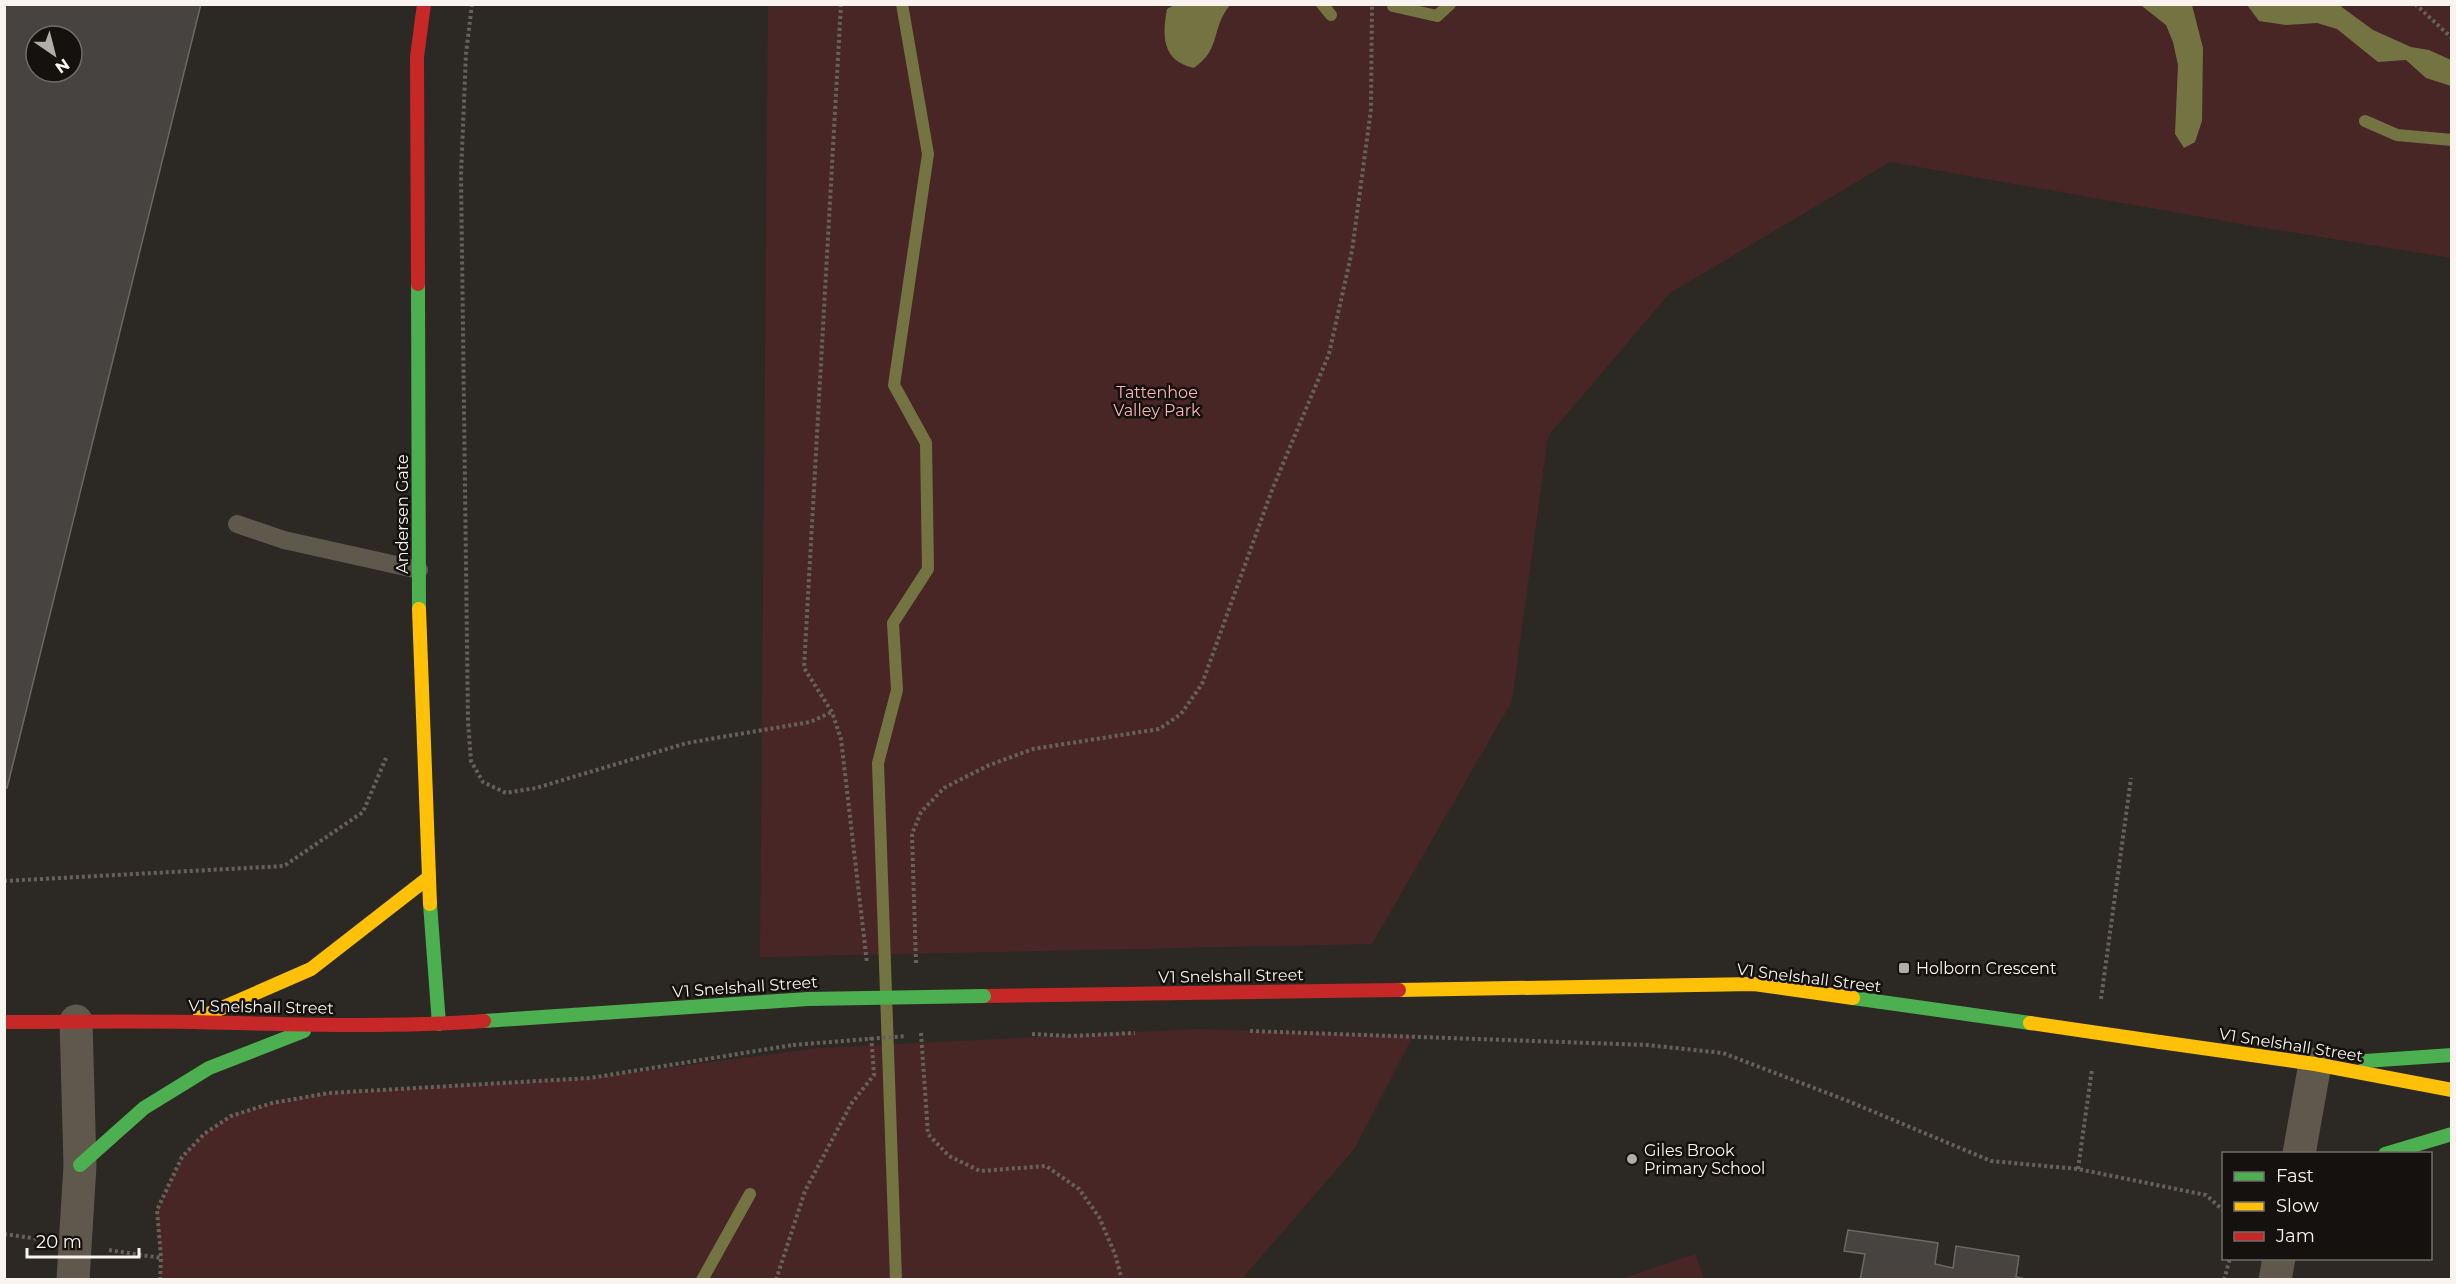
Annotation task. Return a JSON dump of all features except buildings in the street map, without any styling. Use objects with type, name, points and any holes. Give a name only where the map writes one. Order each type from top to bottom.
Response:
[{"type":"street","name":"Andersen Gate","points":[[424,4],[417,57],[419,634],[428,878],[439,1024]]},
{"type":"street","points":[[189,1022],[310,969],[374,922],[428,878]]},
{"type":"street","name":"V1 Snelshall Street","points":[[4,1022],[439,1024],[808,999],[1754,984],[2315,1064],[2451,1090]]},
{"type":"street","points":[[73,1280],[80,1166],[76,1021]]},
{"type":"street","points":[[80,1166],[144,1108],[209,1068],[320,1025]]},
{"type":"street","points":[[2299,1152],[2315,1064],[2451,1055]]},
{"type":"street","points":[[2392,1152],[2451,1134]]},
{"type":"street","points":[[2275,1280],[2279,1260]]},
{"type":"lane","points":[[237,524],[284,540],[419,570]]},
{"type":"path","points":[[472,4],[466,54],[461,174],[468,722],[471,761],[483,782],[506,793],[536,788],[687,743],[810,722],[832,712]]},
{"type":"path","points":[[841,4],[804,668],[832,712],[841,739],[867,965]]},
{"type":"path","points":[[917,975],[912,834],[921,812],[944,788],[987,766],[1033,749],[1159,729],[1181,714],[1202,684],[1272,490],[1329,354],[1352,251],[1371,109],[1372,4]]},
{"type":"path","points":[[2415,4],[2451,38]]},
{"type":"path","points":[[4,881],[284,866],[363,812],[388,752]]},
{"type":"path","points":[[2101,1003],[2131,778]]},
{"type":"path","points":[[1243,1030],[1635,1045],[1723,1053],[1848,1101],[1991,1161],[2078,1169],[2206,1194],[2222,1210]]},
{"type":"path","points":[[776,1280],[805,1191],[851,1104],[874,1075],[871,1031]]},
{"type":"path","points":[[1027,1034],[1071,1036],[1140,1032]]},
{"type":"path","points":[[160,1280],[161,1258],[157,1210],[182,1157],[204,1134],[231,1116],[272,1103],[329,1093],[590,1078],[794,1045],[923,1033],[928,1134],[949,1156],[980,1171],[1046,1166],[1079,1189],[1099,1217],[1115,1254],[1122,1280]]},
{"type":"path","points":[[2078,1169],[2092,1062]]},
{"type":"path","points":[[2224,1280],[2229,1260]]},
{"type":"green space","name":"Tattenhoe Valley Park","points":[[768,5],[2451,5],[2451,258],[2247,225],[1890,162],[1670,293],[1548,436],[1512,701],[1372,944],[760,957]]},
{"type":"green space","points":[[1197,1029],[1413,1036],[1355,1148],[1242,1279],[160,1279],[161,1258],[157,1210],[182,1157],[204,1134],[231,1116],[272,1103],[329,1093],[590,1078],[820,1048]]},
{"type":"green space","points":[[1695,1254],[1704,1279],[1621,1279]]},
{"type":"shaded area","points":[[1176,4],[1230,5],[1220,23],[1209,53],[1194,68],[1176,60],[1167,46],[1165,29],[1167,9]]},
{"type":"shaded area","points":[[2134,5],[2192,5],[2203,48],[2202,121],[2195,142],[2184,148],[2175,134],[2178,65],[2173,42],[2166,25],[2142,6]]},
{"type":"shaded area","points":[[2247,5],[2339,5],[2373,30],[2411,47],[2429,50],[2451,60],[2451,86],[2426,78],[2406,60],[2378,62],[2337,29],[2317,23],[2286,25],[2259,21]]},
{"type":"waterway","points":[[896,1280],[878,763],[897,690],[893,623],[928,569],[926,443],[894,385],[928,154],[902,4]]},
{"type":"waterway","points":[[1322,4],[1331,15]]},
{"type":"waterway","points":[[1393,6],[1437,16],[1450,4]]},
{"type":"waterway","points":[[2365,121],[2397,135],[2452,140]]},
{"type":"waterway","points":[[702,1280],[750,1194]]},
{"type":"traffic: fast","points":[[418,284],[419,609]]},
{"type":"traffic: fast","points":[[430,904],[439,1024]]},
{"type":"traffic: fast","points":[[808,999],[984,996]]},
{"type":"traffic: fast","points":[[1853,998],[2030,1023]]},
{"type":"traffic: fast","points":[[484,1021],[808,999]]},
{"type":"traffic: fast","points":[[80,1165],[144,1108],[209,1068],[304,1031]]},
{"type":"traffic: fast","points":[[2365,1061],[2452,1055]]},
{"type":"traffic: fast","points":[[2392,1152],[2452,1134]]},
{"type":"traffic: slow","points":[[419,609],[430,904]]},
{"type":"traffic: slow","points":[[199,1018],[311,969],[428,878]]},
{"type":"traffic: slow","points":[[1399,990],[1754,984],[1853,998]]},
{"type":"traffic: slow","points":[[2030,1023],[2160,1042]]},
{"type":"traffic: slow","points":[[2160,1042],[2315,1064],[2452,1090]]},
{"type":"traffic: jam","points":[[418,284],[417,57],[424,4]]},
{"type":"traffic: jam","points":[[984,996],[1399,990]]},
{"type":"traffic: jam","points":[[4,1022],[375,1025],[484,1021]]},
{"type":"place","name":"Holborn Crescent","points":[[1904,968]]},
{"type":"place","name":"Giles Brook Primary School","points":[[1632,1159]]}]
